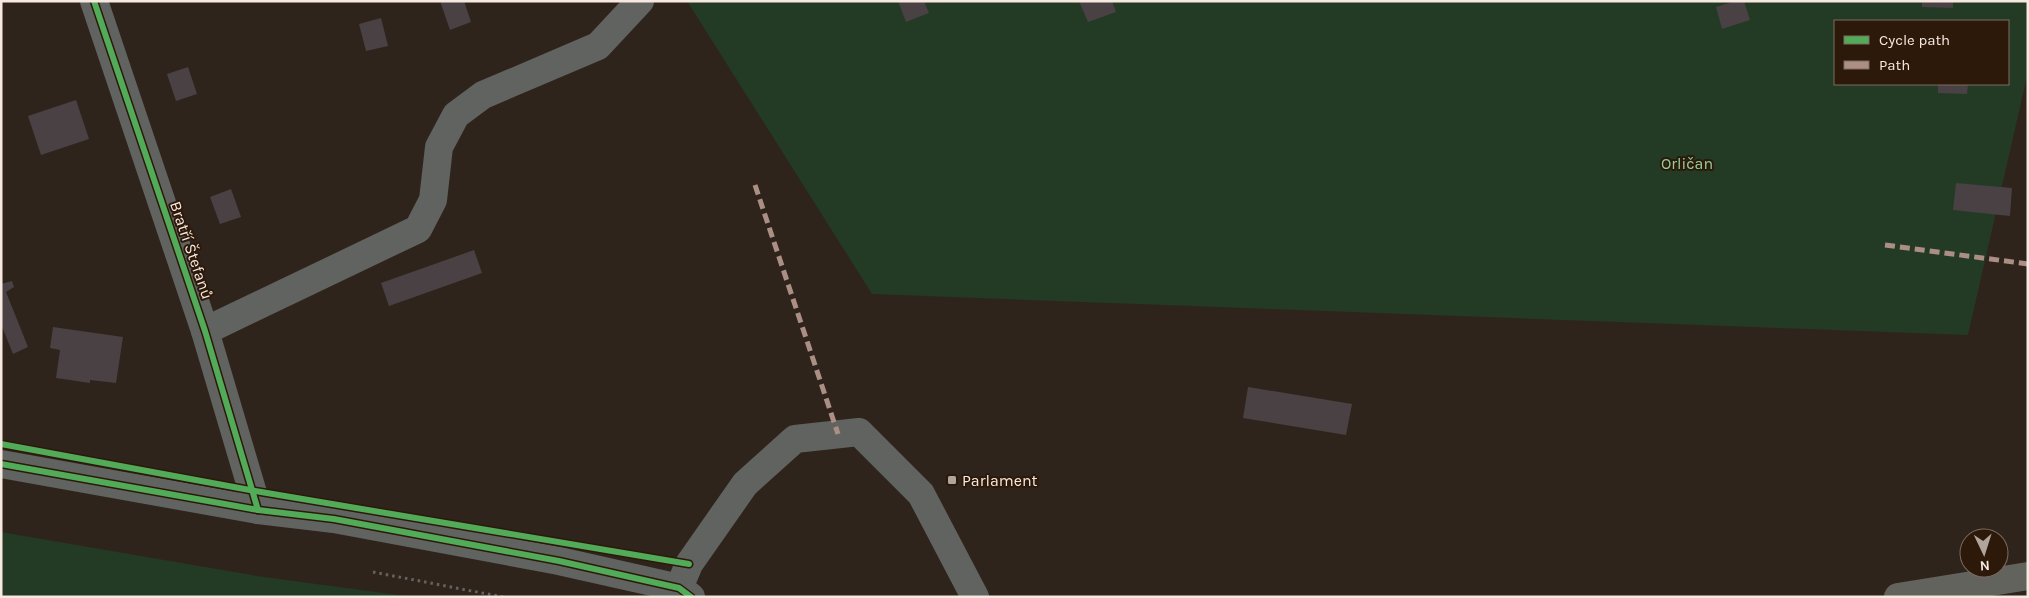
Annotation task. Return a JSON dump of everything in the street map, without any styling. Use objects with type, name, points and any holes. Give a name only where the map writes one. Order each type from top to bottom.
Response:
[{"type":"main road","points":[[1898,597],[2028,576]]},
{"type":"street","name":"Bratří Štefanů","points":[[94,1],[205,331],[258,510]]},
{"type":"street","points":[[205,331],[418,228],[433,200],[439,147],[456,115],[483,95],[598,46],[640,1]]},
{"type":"street","points":[[1,464],[258,510],[334,519],[549,559],[685,592],[689,564],[745,484],[795,439],[859,432],[922,494],[975,597]]},
{"type":"path","points":[[373,572],[503,597]]},
{"type":"green space","name":"Orličan","points":[[687,1],[2028,1],[2028,72],[1968,335],[872,294]]},
{"type":"green space","points":[[1,532],[257,576],[413,597],[1,597]]},
{"type":"building","points":[[440,1],[464,1],[471,22],[450,30]]},
{"type":"building","points":[[898,1],[924,1],[929,13],[906,22]]},
{"type":"building","points":[[1079,1],[1112,1],[1116,12],[1088,22]]},
{"type":"building","points":[[1735,1],[1744,1],[1750,20],[1722,29],[1716,7]]},
{"type":"building","points":[[1922,1],[1953,1],[1953,8],[1922,7]]},
{"type":"building","points":[[381,18],[388,46],[366,51],[359,24]]},
{"type":"building","points":[[188,67],[197,94],[176,101],[167,74]]},
{"type":"building","points":[[1938,85],[1968,85],[1967,94],[1938,93]]},
{"type":"building","points":[[76,100],[89,139],[41,155],[28,116]]},
{"type":"building","points":[[1956,183],[2012,188],[2010,216],[1953,210]]},
{"type":"building","points":[[231,189],[241,217],[220,224],[210,197]]},
{"type":"building","points":[[474,250],[482,273],[389,306],[381,283]]},
{"type":"building","points":[[12,281],[14,287],[6,292],[28,347],[13,354],[1,324],[1,284]]},
{"type":"building","points":[[53,327],[123,337],[116,383],[90,380],[90,383],[56,378],[60,350],[50,348]]},
{"type":"building","points":[[1248,387],[1352,404],[1346,435],[1243,418]]},
{"type":"marked path","points":[[755,185],[838,434]]},
{"type":"marked path","points":[[1885,245],[2028,264]]},
{"type":"cycle path","points":[[94,1],[205,331],[258,510]]},
{"type":"cycle path","points":[[1,444],[261,492],[689,564]]},
{"type":"cycle path","points":[[1,464],[258,510],[334,519],[559,561],[679,588],[691,597]]},
{"type":"place","name":"Parlament","points":[[952,480]]}]
